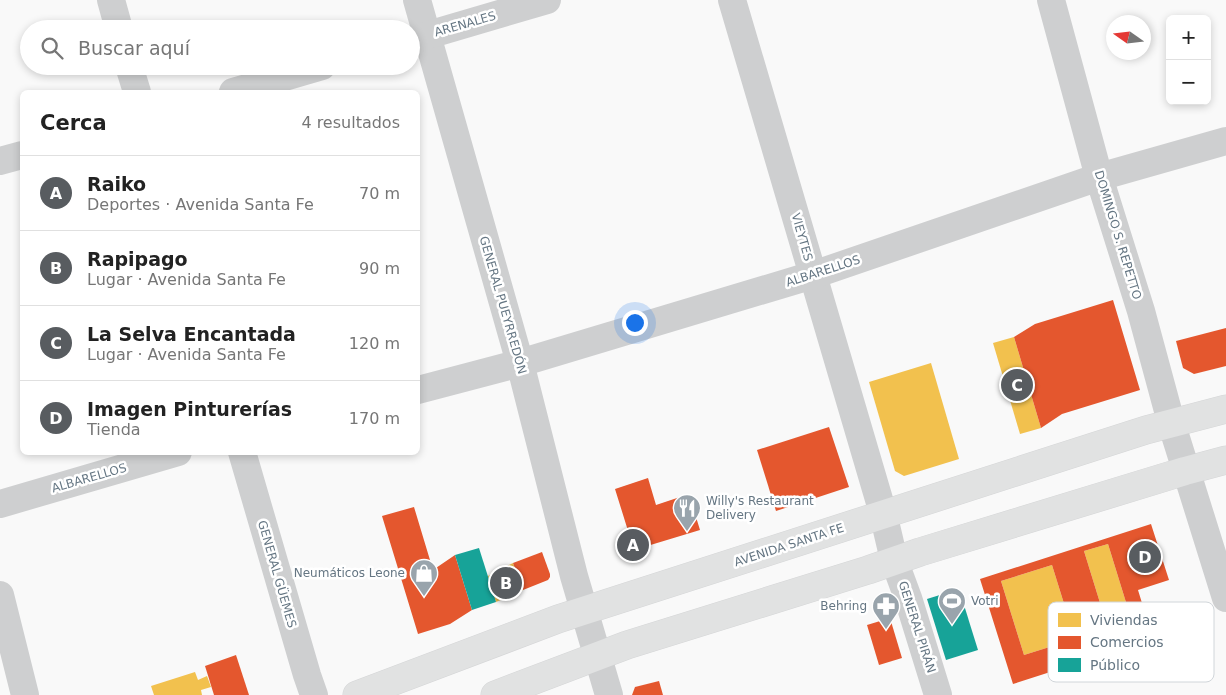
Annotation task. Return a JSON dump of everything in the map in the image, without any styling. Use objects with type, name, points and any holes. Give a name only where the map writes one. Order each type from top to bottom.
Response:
[{"type":"main road","name":"AVENIDA SANTA FE","points":[[357,695],[585,610],[1170,422],[1226,409]]},
{"type":"main road","points":[[496,695],[598,655],[894,560],[1185,470],[1226,460]]},
{"type":"street","points":[[111,0],[117,20]]},
{"type":"street","name":"GENERAL PUEYRREDÓN","points":[[417,0],[418,20]]},
{"type":"street","name":"ARENALES","points":[[420,38],[547,0]]},
{"type":"street","name":"VIEYTES","points":[[732,0],[883,513],[894,560]]},
{"type":"street","name":"DOMINGO S. REPETTO","points":[[1051,0],[1099,177],[1142,311],[1170,422],[1226,597]]},
{"type":"street","name":"GENERAL PUEYRREDÓN","points":[[420,41],[520,364],[574,576],[609,695]]},
{"type":"street","points":[[132,75],[136,90]]},
{"type":"street","points":[[240,90],[291,75]]},
{"type":"street","name":"ALBARELLOS","points":[[420,389],[520,364],[813,275],[1099,177],[1226,141]]},
{"type":"street","points":[[0,161],[20,156]]},
{"type":"street","name":"ALBARELLOS","points":[[0,504],[168,455]]},
{"type":"street","name":"GENERAL GÜEMES","points":[[243,455],[314,695]]},
{"type":"street","name":"GENERAL PIRÁN","points":[[894,560],[908,598],[938,695]]},
{"type":"street","points":[[0,596],[25,695]]},
{"type":"building: Viviendas","points":[[1014,337],[1041,428],[1020,434],[993,343]]},
{"type":"building: Viviendas","points":[[931,363],[959,459],[904,476],[895,471],[869,382]]},
{"type":"building: Viviendas","points":[[1108,544],[1126,602],[1100,602],[1084,551]]},
{"type":"building: Viviendas","points":[[513,563],[523,590],[496,602],[488,576]]},
{"type":"building: Viviendas","points":[[1052,565],[1064,602],[1048,602],[1048,647],[1024,655],[1001,581]]},
{"type":"building: Viviendas","points":[[195,672],[198,680],[207,676],[211,687],[201,690],[202,695],[154,695],[151,686]]},
{"type":"building: Comercios","points":[[1113,300],[1140,390],[1062,414],[1041,428],[1014,337],[1035,324]]},
{"type":"building: Comercios","points":[[1226,328],[1226,366],[1194,374],[1183,368],[1176,341]]},
{"type":"building: Comercios","points":[[829,427],[849,487],[776,511],[757,450]]},
{"type":"building: Comercios","points":[[648,478],[656,505],[689,494],[700,530],[634,550],[615,489]]},
{"type":"building: Comercios","name":"Neumáticos Leone","points":[[414,507],[433,570],[455,555],[472,610],[450,624],[418,634],[382,516]]},
{"type":"building: Comercios","points":[[1151,524],[1169,580],[1138,590],[1142,602],[1126,602],[1108,544],[1084,551],[1100,602],[1064,602],[1052,565],[1001,581],[1024,655],[1048,647],[1048,673],[1013,684],[980,579]]},
{"type":"building: Comercios","points":[[542,552],[550,577],[548,580],[523,590],[513,563]]},
{"type":"building: Comercios","points":[[890,618],[902,658],[879,665],[867,625]]},
{"type":"building: Comercios","points":[[236,655],[249,695],[214,695],[205,666]]},
{"type":"building: Comercios","points":[[659,681],[663,695],[632,695],[635,687]]},
{"type":"building: Público","points":[[479,548],[496,602],[472,610],[455,555]]},
{"type":"building: Público","name":"Votri","points":[[959,589],[978,650],[946,660],[927,599]]},
{"type":"place","name":"La Selva Encantada","points":[[1017,385]]},
{"type":"place","name":"Willy's Restaurant Delivery","points":[[687,532]]},
{"type":"place","name":"Raiko","points":[[633,545]]},
{"type":"place","name":"Imagen Pinturerías","points":[[1145,557]]},
{"type":"place","name":"Rapipago","points":[[506,583]]},
{"type":"place","name":"Neumáticos Leone","points":[[424,597]]},
{"type":"place","name":"Votri","points":[[952,625]]},
{"type":"place","name":"Behring","points":[[886,630]]}]
